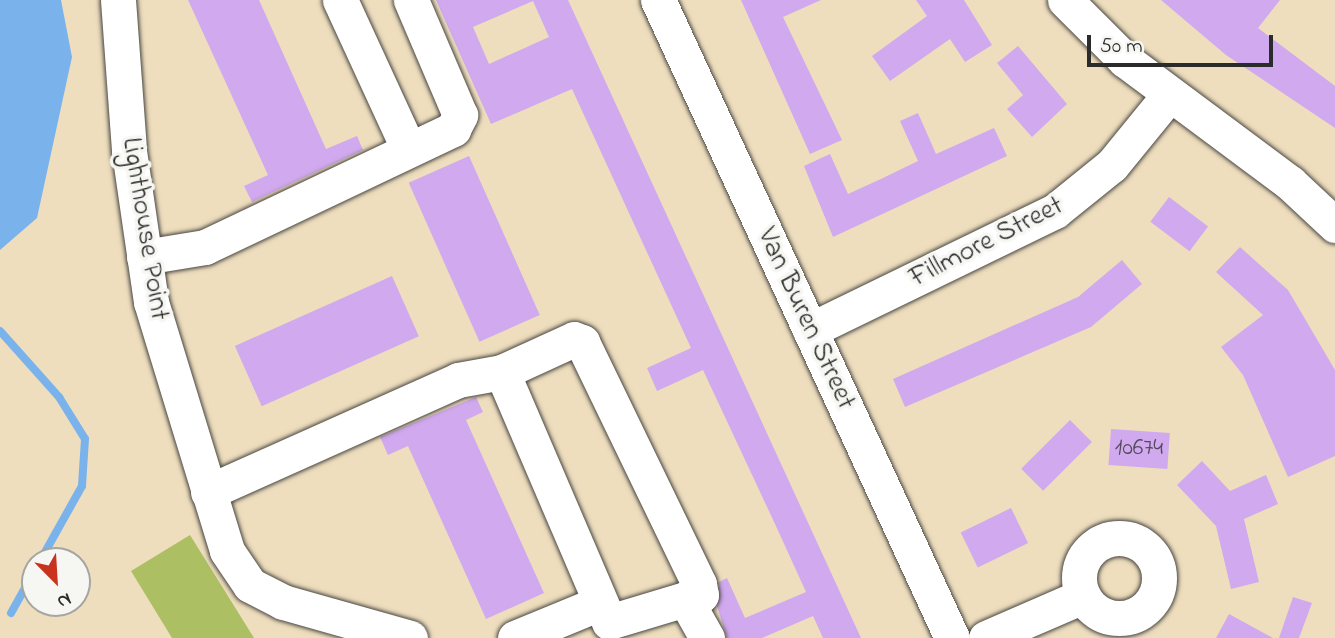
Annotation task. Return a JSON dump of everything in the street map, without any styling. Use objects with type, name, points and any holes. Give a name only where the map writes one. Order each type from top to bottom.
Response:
[{"type":"street","name":"Lighthouse Point","points":[[118,0],[151,302],[227,551],[250,585],[351,632],[410,638]]},
{"type":"street","points":[[340,0],[408,148]]},
{"type":"street","points":[[144,257],[205,247],[408,148],[453,129],[460,115],[411,0]]},
{"type":"street","name":"Van Buren Street","points":[[658,0],[952,638]]},
{"type":"street","points":[[1065,0],[1169,95],[1290,183],[1335,225]]},
{"type":"street","name":"Fillmore Street","points":[[810,330],[1055,211],[1112,165],[1169,95]]},
{"type":"street","points":[[208,492],[458,380],[502,372],[574,339],[582,342],[699,584],[701,595],[692,602],[677,600],[609,622],[502,372]]},
{"type":"street","points":[[986,638],[1083,596]]},
{"type":"street","points":[[692,602],[707,638]]},
{"type":"street","points":[[515,638],[600,603]]},
{"type":"green space","points":[[190,535],[254,638],[172,638],[131,571]]},
{"type":"water","points":[[0,0],[61,0],[72,57],[37,218],[0,250]]},
{"type":"building","points":[[188,0],[259,0],[326,149],[357,136],[363,150],[252,202],[244,186],[268,175]]},
{"type":"building","points":[[436,0],[568,0],[861,638],[823,638],[813,616],[762,638],[727,638],[717,606],[719,582],[727,578],[745,618],[806,592],[775,524],[703,370],[657,391],[647,368],[691,348],[572,89],[491,124]],"holes":[[[533,1],[549,37],[489,64],[473,27]]]},
{"type":"building","points":[[741,0],[821,0],[783,17],[842,140],[810,154]]},
{"type":"building","points":[[916,0],[964,0],[992,45],[965,62],[950,39],[890,81],[872,56],[927,16]]},
{"type":"building","points":[[1161,0],[1280,0],[1258,28],[1335,86],[1335,128],[1226,55]]},
{"type":"building","points":[[1018,46],[1067,104],[1032,137],[1007,109],[1023,95],[997,63]]},
{"type":"building","points":[[918,113],[936,154],[994,128],[1007,156],[833,237],[804,166],[830,154],[848,194],[883,178],[918,161],[900,121]]},
{"type":"building","points":[[469,156],[540,315],[479,342],[409,183]]},
{"type":"building","points":[[1169,197],[1208,226],[1189,251],[1150,222]]},
{"type":"building","points":[[1240,247],[1288,290],[1335,370],[1335,456],[1288,477],[1243,375],[1221,347],[1263,315],[1216,272]]},
{"type":"building","points":[[1122,260],[1142,284],[1091,327],[905,407],[893,379],[1078,297]]},
{"type":"building","points":[[392,276],[419,336],[262,406],[235,346]]},
{"type":"building","points":[[476,397],[483,412],[466,420],[544,593],[486,619],[408,446],[388,455],[380,437]]},
{"type":"building","points":[[1070,420],[1092,442],[1043,491],[1021,469]]},
{"type":"building","points":[[1111,429],[1170,433],[1167,469],[1108,465]]},
{"type":"building","points":[[1202,461],[1230,491],[1266,475],[1278,504],[1244,519],[1259,582],[1231,589],[1216,526],[1177,485]]},
{"type":"building","points":[[1011,508],[1028,543],[978,568],[961,533]]},
{"type":"building","points":[[1293,597],[1312,603],[1299,638],[1279,638]]},
{"type":"building","points":[[1229,614],[1273,638],[1216,638]]},
{"type":"waterway","points":[[0,331],[59,397],[85,439],[82,486],[48,547]]},
{"type":"waterway","points":[[11,613],[21,595]]}]
